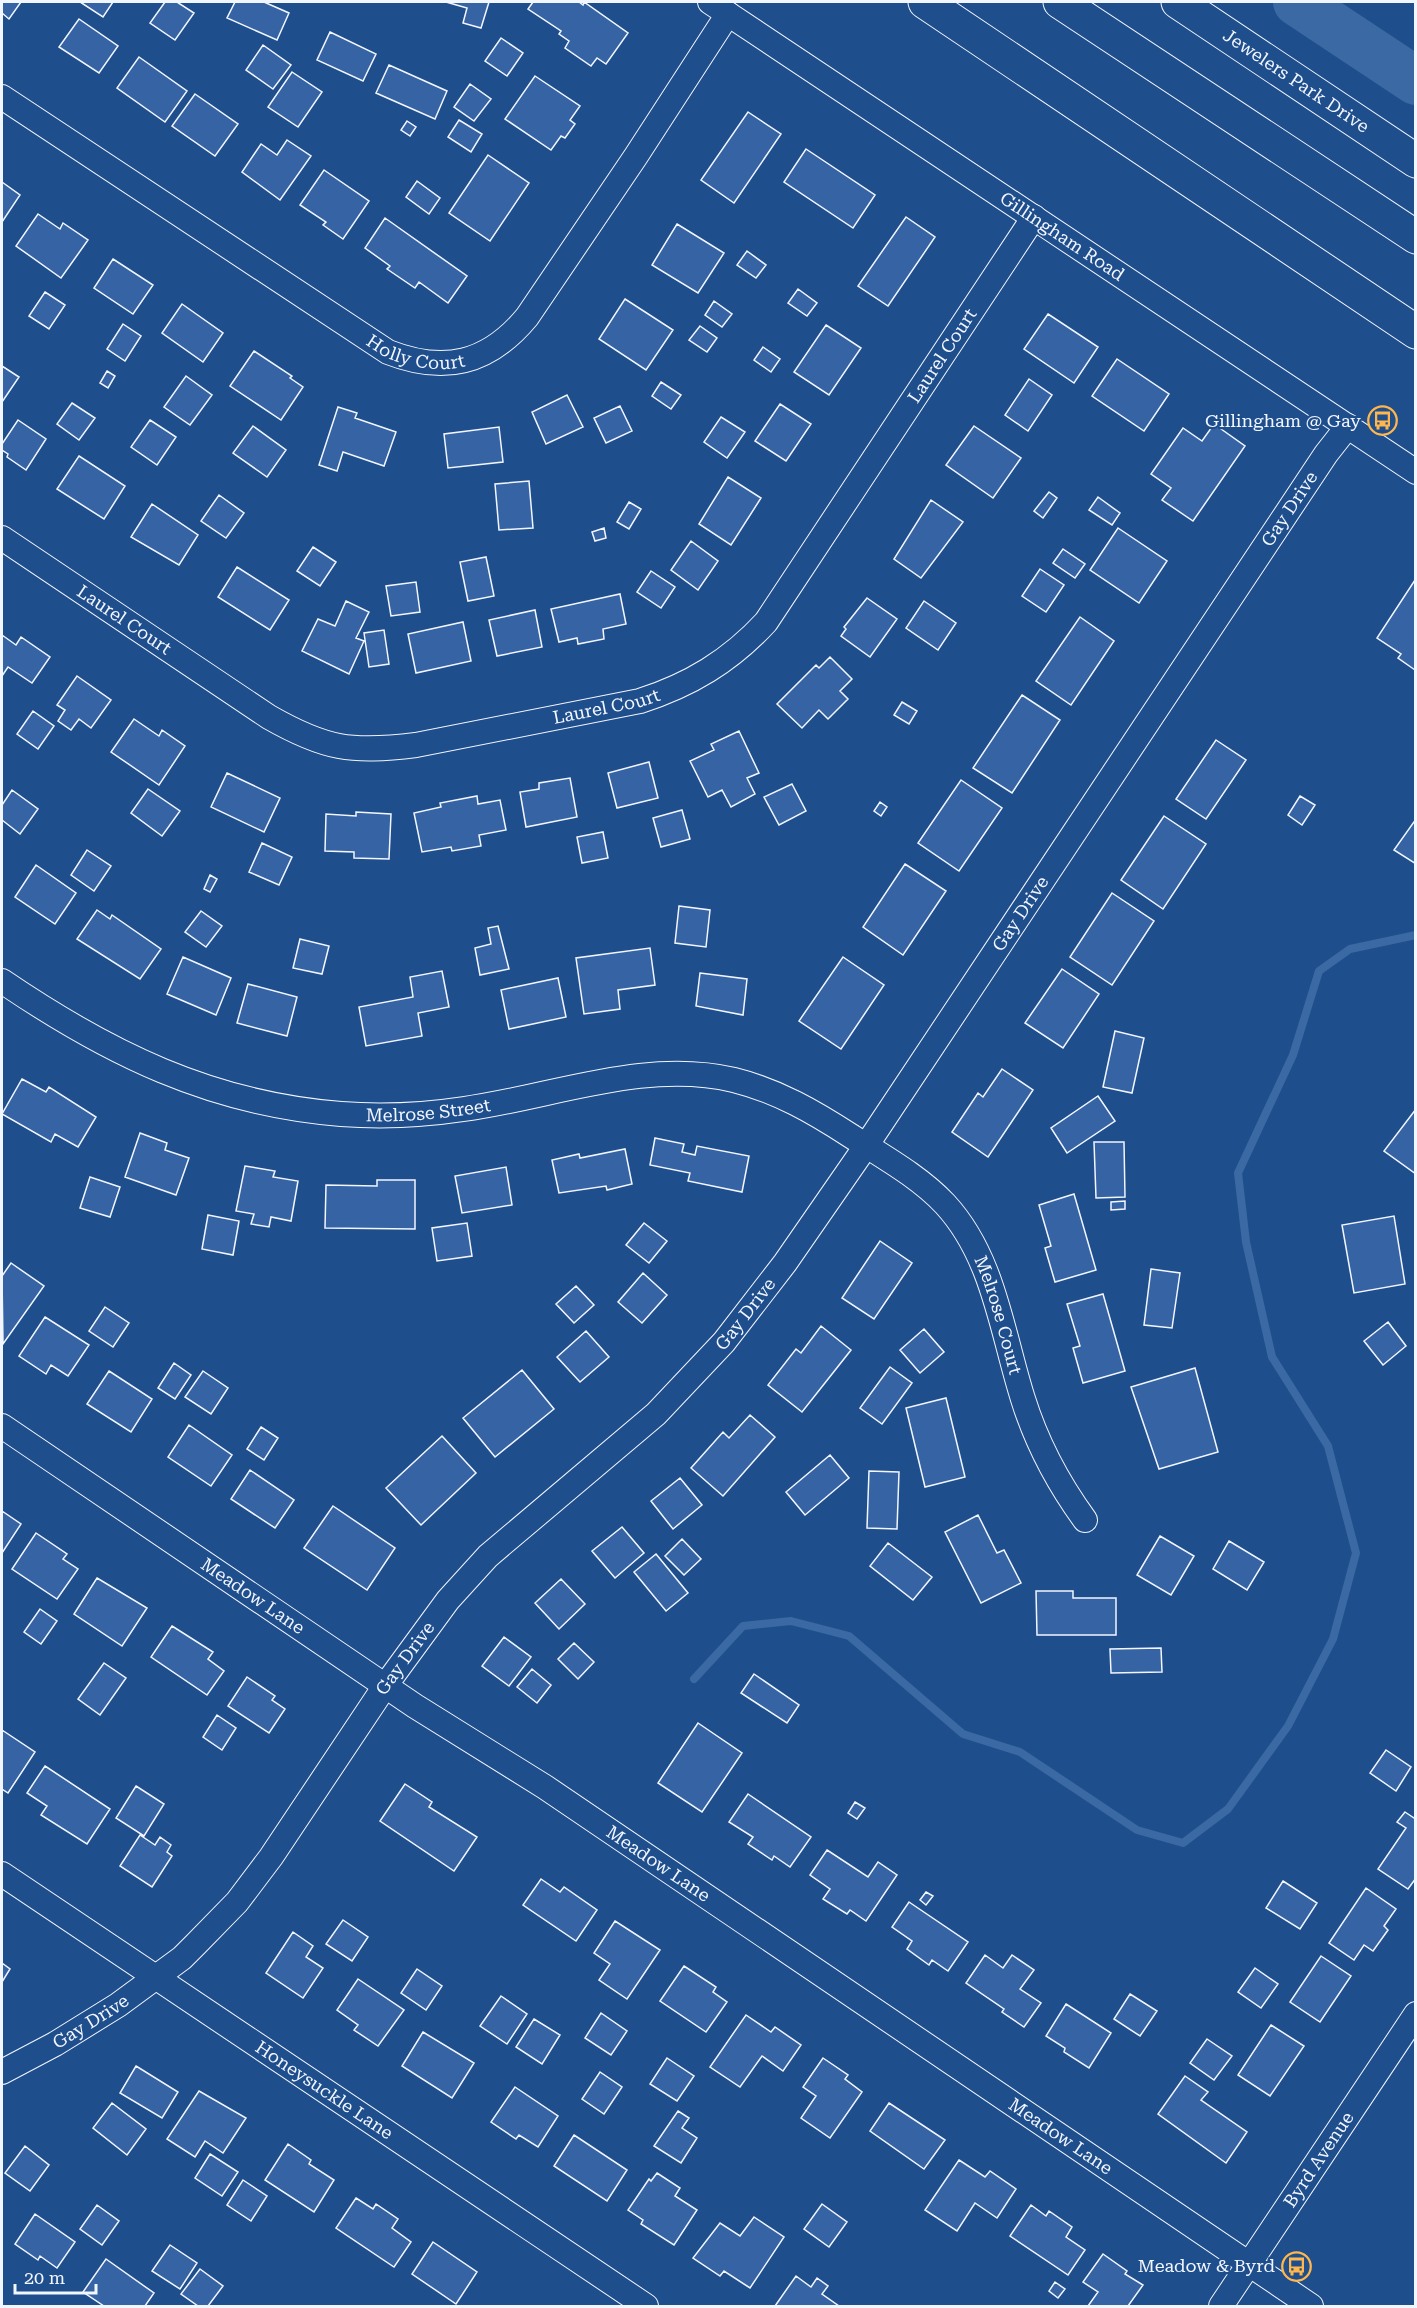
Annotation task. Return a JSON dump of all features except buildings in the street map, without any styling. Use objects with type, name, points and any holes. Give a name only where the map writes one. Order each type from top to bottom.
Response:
[{"type":"main road","points":[[925,2],[1416,332]]},
{"type":"main road","points":[[1060,2],[1416,237]]},
{"type":"main road","name":"Jewelers Park Drive","points":[[1178,2],[1416,161]]},
{"type":"street","name":"Holly Court","points":[[2,97],[388,352],[409,360],[430,364],[453,363],[474,358],[495,348],[512,334],[526,317],[630,165],[719,8]]},
{"type":"street","name":"Gillingham Road","points":[[719,8],[1416,472]]},
{"type":"street","name":"Laurel Court","points":[[2,538],[269,717],[305,736],[337,748],[379,750],[416,745],[640,701],[695,680],[730,657],[766,622],[1034,217]]},
{"type":"street","name":"Gay Drive","points":[[2,2072],[55,2044],[156,1978],[182,1958],[237,1902],[309,1803],[385,1686],[448,1600],[488,1556],[656,1414],[724,1342],[785,1263],[866,1146],[1117,766],[1326,454],[1348,426]]},
{"type":"street","name":"Melrose Street","points":[[2,981],[109,1048],[164,1074],[222,1094],[282,1107],[342,1114],[403,1115],[464,1110],[648,1074],[705,1075],[741,1082],[786,1098],[866,1146]]},
{"type":"street","name":"Melrose Court","points":[[866,1146],[931,1191],[945,1204],[969,1234],[989,1281],[1034,1433],[1050,1466],[1085,1520]]},
{"type":"street","name":"Meadow Lane","points":[[2,1426],[385,1686],[545,1787],[1311,2307]]},
{"type":"street","name":"Honeysuckle Lane","points":[[2,1874],[646,2307]]},
{"type":"street","name":"Byrd Avenue","points":[[1221,2307],[1416,2014]]},
{"type":"waterway","points":[[1297,2],[1416,81]]},
{"type":"waterway","points":[[694,1679],[743,1626],[791,1621],[849,1636],[963,1734],[1020,1752],[1137,1830],[1183,1843],[1228,1809],[1288,1726],[1333,1639],[1356,1553],[1328,1446],[1272,1357],[1246,1242],[1238,1173],[1293,1055],[1319,971],[1350,949],[1416,935]]},
{"type":"place","name":"Gillingham @ Gay","points":[[1382,421]]},
{"type":"place","name":"Meadow & Byrd","points":[[1296,2266]]}]
